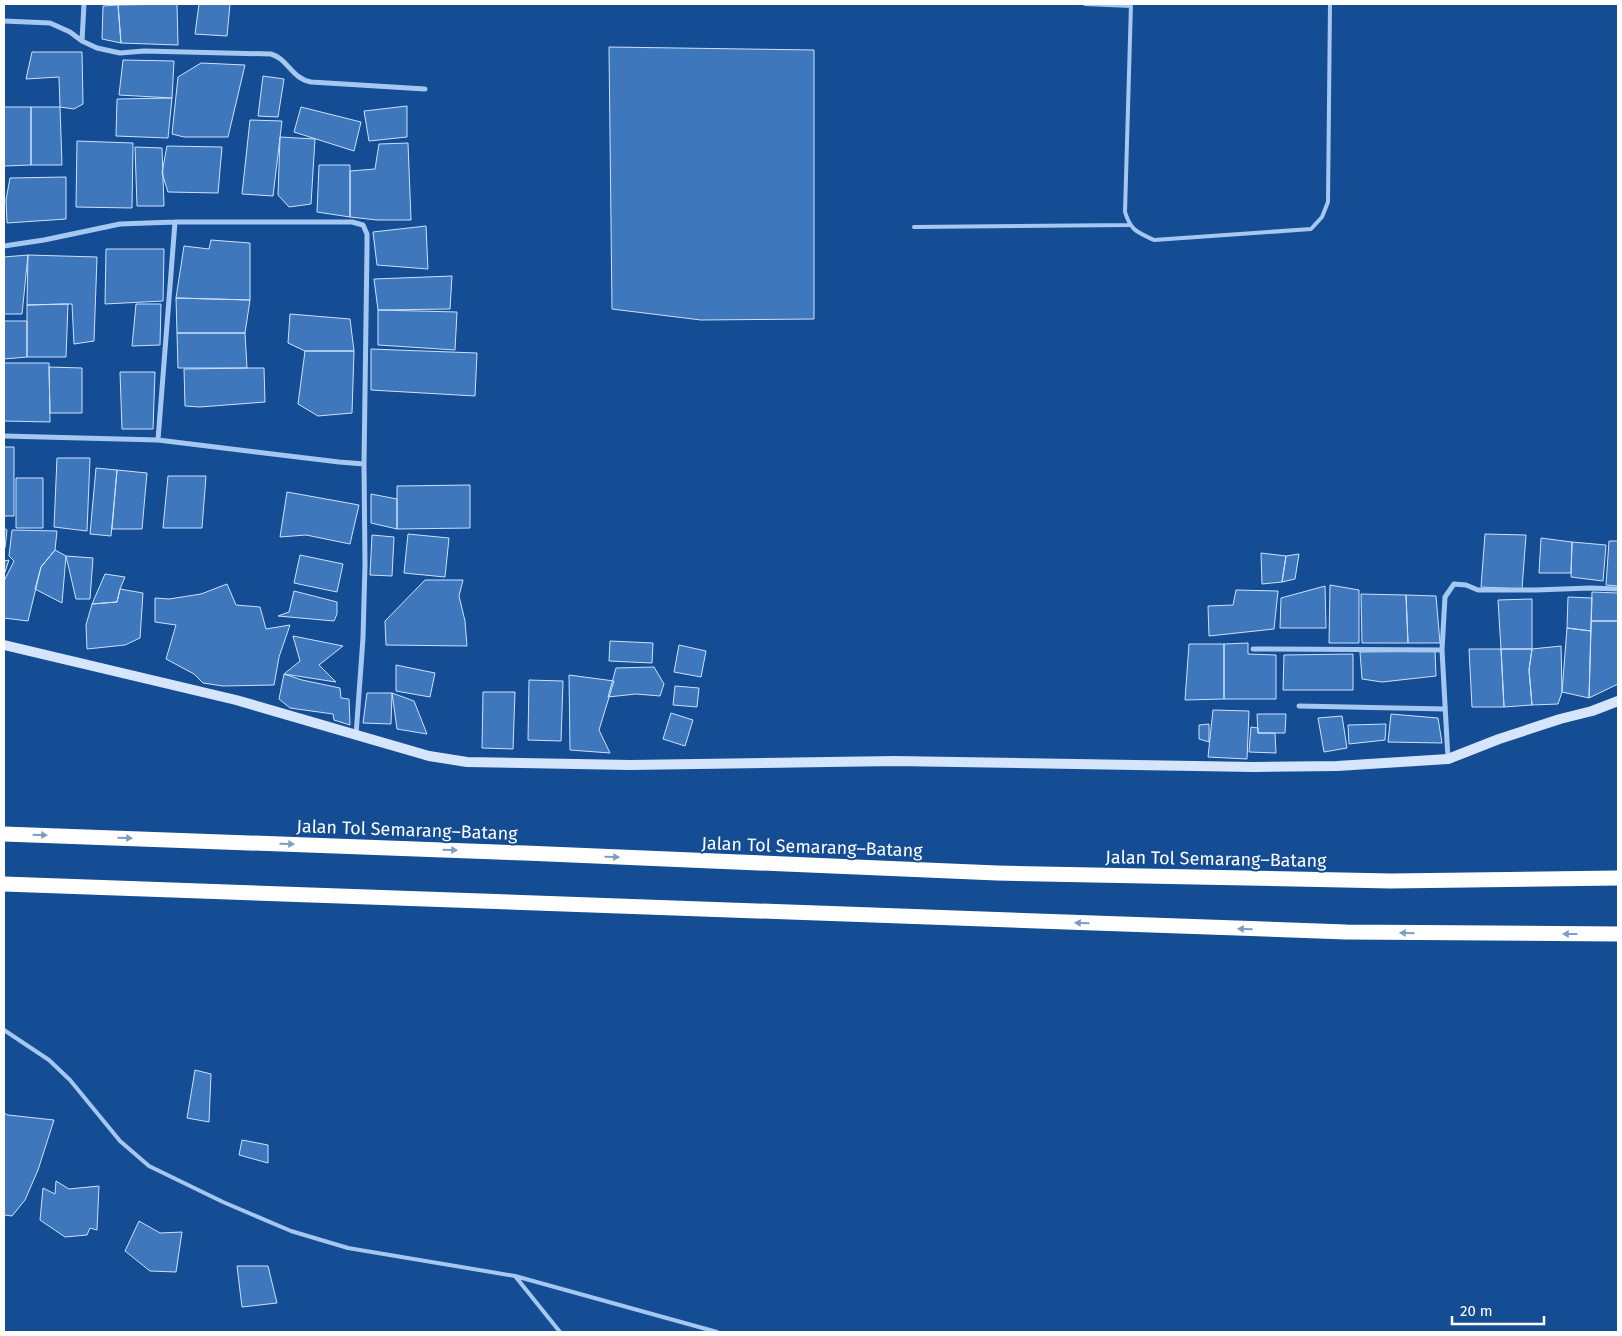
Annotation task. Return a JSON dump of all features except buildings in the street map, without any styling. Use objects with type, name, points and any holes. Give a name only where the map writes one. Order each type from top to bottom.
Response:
[{"type":"highway","name":"Jalan Tol Semarang–Batang","points":[[4,834],[997,873],[1392,881],[1618,878]]},
{"type":"highway","points":[[4,884],[1306,931],[1618,934]]},
{"type":"street","points":[[82,41],[84,4]]},
{"type":"street","points":[[4,22],[50,23],[97,48],[120,53],[144,51],[271,54],[278,56],[302,80],[425,89]]},
{"type":"street","points":[[4,246],[44,240],[120,224],[175,222],[352,222],[363,226],[367,234],[364,464],[365,565],[363,638],[356,735]]},
{"type":"street","points":[[158,440],[175,222]]},
{"type":"street","points":[[4,436],[158,440],[364,464]]},
{"type":"street","points":[[1448,758],[1442,650],[1445,597],[1454,584],[1466,585],[1478,590],[1618,589]]},
{"type":"street","points":[[4,645],[236,700],[429,756],[467,762],[630,765],[895,760],[1254,767],[1337,766],[1448,758],[1499,739],[1560,719],[1592,711],[1618,701]]},
{"type":"street","points":[[1253,649],[1442,650]]},
{"type":"street","points":[[1298,706],[1445,709]]},
{"type":"lane","points":[[1085,4],[1131,5],[1125,212],[1129,226]]},
{"type":"lane","points":[[914,228],[1129,226],[1140,234],[1154,240],[1311,228],[1322,217],[1328,202],[1330,4]]},
{"type":"lane","points":[[4,1030],[49,1060],[70,1080],[120,1141],[149,1166],[291,1231],[348,1248],[515,1276],[718,1332]]},
{"type":"lane","points":[[515,1276],[560,1332]]}]
